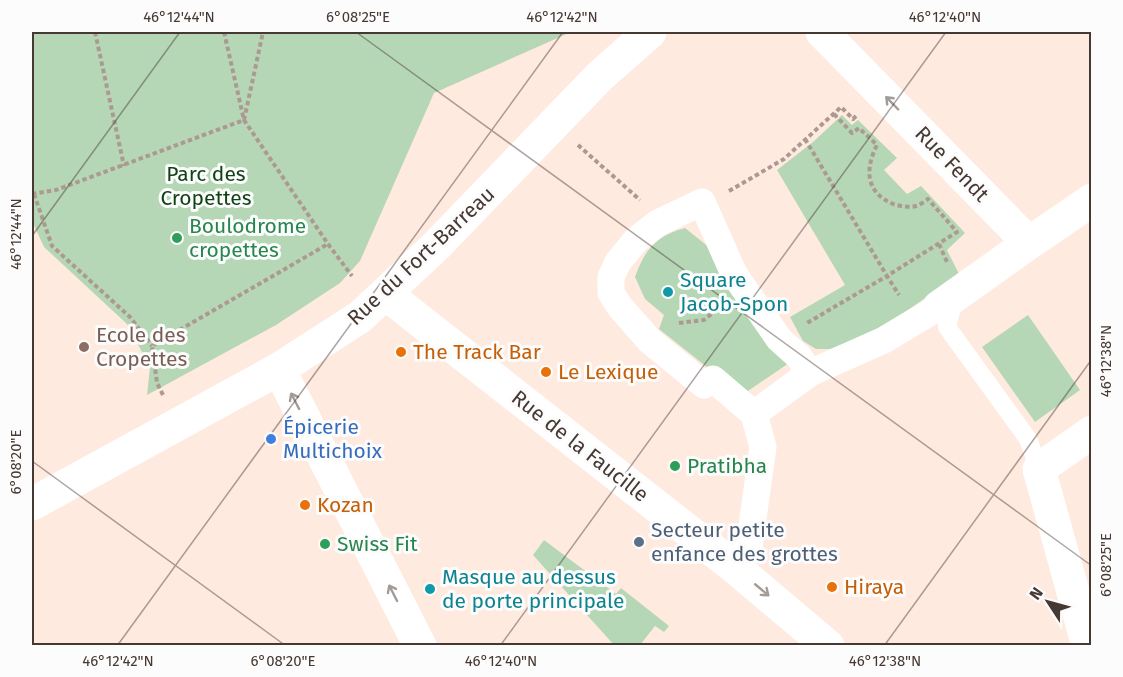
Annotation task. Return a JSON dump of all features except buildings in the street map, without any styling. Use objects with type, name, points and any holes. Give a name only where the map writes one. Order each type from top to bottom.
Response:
[{"type":"street","name":"Rue du Fort-Barreau","points":[[32,504],[279,369],[360,317],[491,191],[600,75],[650,32]]},
{"type":"street","name":"Rue Fendt","points":[[822,32],[1029,243]]},
{"type":"street","points":[[754,414],[810,373],[884,340],[947,288],[1029,243],[1092,200]]},
{"type":"street","points":[[733,566],[749,547],[763,447],[754,414],[713,379],[704,385],[650,341],[620,307],[611,292],[611,277],[618,261],[636,240],[658,223],[702,202],[734,274],[779,339],[799,357],[810,373]]},
{"type":"street","name":"Rue de la Faucille","points":[[386,294],[733,566],[828,645]]},
{"type":"street","points":[[279,369],[420,645]]},
{"type":"street","points":[[1088,636],[1040,469],[1092,432]]},
{"type":"lane","points":[[947,288],[947,327],[1028,439],[1040,469]]},
{"type":"path","points":[[96,32],[124,166]]},
{"type":"path","points":[[224,32],[244,120],[352,276]]},
{"type":"path","points":[[244,120],[263,32]]},
{"type":"path","points":[[702,202],[721,196],[784,159],[841,107],[852,119]]},
{"type":"path","points":[[779,339],[957,232],[928,199],[915,206],[899,206],[882,199],[872,187],[869,173],[870,158],[877,146],[859,128],[852,134],[834,114]]},
{"type":"path","points":[[163,395],[157,383],[152,346],[130,317],[52,246],[33,194],[56,190],[244,120]]},
{"type":"path","points":[[805,140],[905,304]]},
{"type":"path","points":[[578,144],[649,208]]},
{"type":"path","points":[[152,346],[328,244]]},
{"type":"path","points":[[939,244],[947,288]]},
{"type":"path","points":[[673,322],[682,324],[704,320],[718,309],[729,293],[734,274]]},
{"type":"green space","name":"Parc des Cropettes","points":[[32,32],[571,32],[434,93],[360,261],[340,283],[276,325],[147,395],[150,367],[127,324],[44,247],[32,221]]},
{"type":"green space","points":[[842,115],[852,125],[858,120],[897,158],[884,170],[907,194],[921,186],[965,233],[947,250],[959,274],[880,330],[830,349],[816,349],[803,341],[790,317],[845,285],[777,170],[813,142]]},
{"type":"green space","points":[[685,228],[745,276],[792,361],[742,395],[659,329],[664,315],[645,299],[635,277],[643,259],[653,245],[666,235]]},
{"type":"green space","points":[[1028,315],[1080,390],[1035,422],[982,347]]},
{"type":"green space","points":[[544,540],[616,594],[621,588],[669,626],[664,632],[655,626],[640,645],[614,645],[533,555]]},
{"type":"place","name":"Boulodrome cropettes","points":[[177,238]]},
{"type":"place","name":"Square Jacob-Spon","points":[[668,292]]},
{"type":"place","name":"Ecole des Cropettes","points":[[84,347]]},
{"type":"place","name":"The Track Bar","points":[[401,352]]},
{"type":"place","name":"Le Lexique","points":[[546,372]]},
{"type":"place","name":"Épicerie Multichoix","points":[[271,439]]},
{"type":"place","name":"Pratibha","points":[[675,466]]},
{"type":"place","name":"Kozan","points":[[305,505]]},
{"type":"place","name":"Secteur petite enfance des grottes","points":[[639,542]]},
{"type":"place","name":"Swiss Fit","points":[[325,544]]},
{"type":"place","name":"Hiraya","points":[[832,587]]},
{"type":"place","name":"Masque au dessus de porte principale","points":[[430,589]]}]
